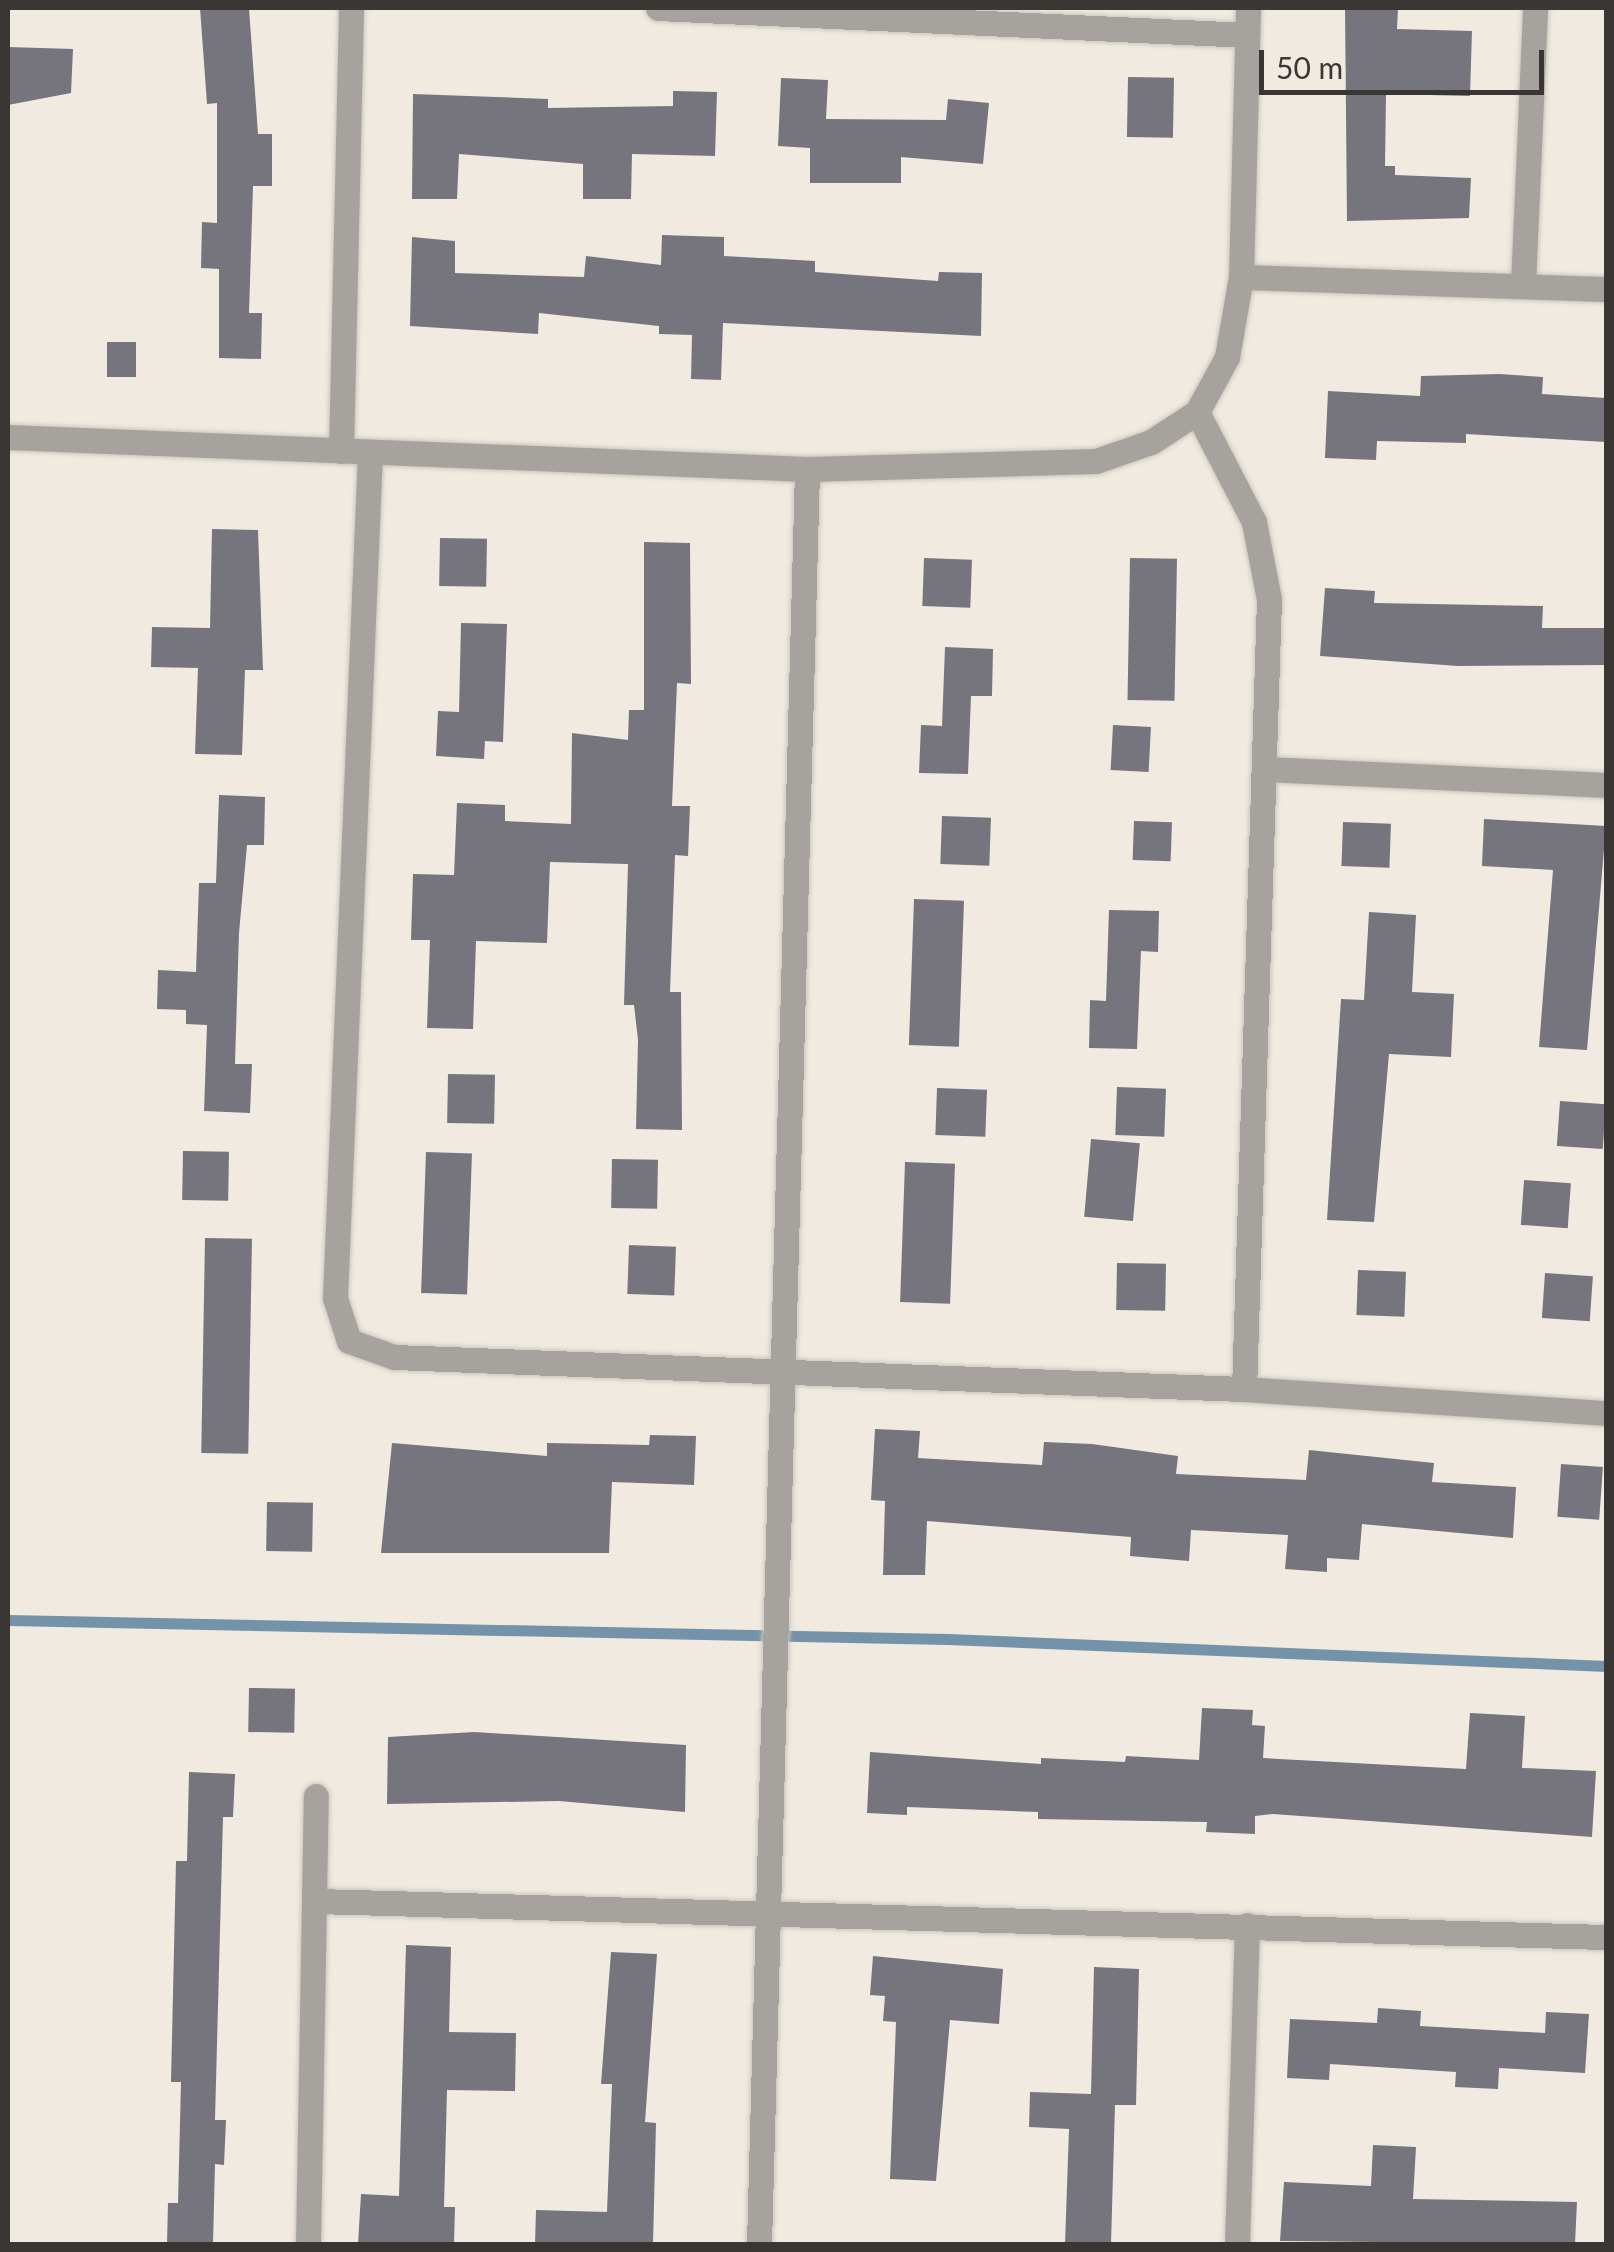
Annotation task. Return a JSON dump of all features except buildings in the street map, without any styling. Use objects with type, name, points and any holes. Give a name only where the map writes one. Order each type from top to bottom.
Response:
[{"type":"street","points":[[341,452],[351,8]]},
{"type":"street","points":[[658,8],[820,12],[1248,35]]},
{"type":"street","points":[[8,437],[807,469],[1096,461],[1151,442],[1197,412],[1227,357],[1241,276],[1248,8]]},
{"type":"street","points":[[1523,285],[1535,8]]},
{"type":"street","points":[[1241,276],[1606,289]]},
{"type":"street","points":[[1197,412],[1254,522],[1269,599],[1244,1390]]},
{"type":"street","points":[[370,452],[335,1298],[350,1341],[394,1357],[1244,1390],[1606,1413]]},
{"type":"street","points":[[759,2244],[763,1912],[807,469]]},
{"type":"street","points":[[1266,770],[1606,786]]},
{"type":"street","points":[[308,2244],[316,1796]]},
{"type":"street","points":[[316,1901],[1606,1937]]},
{"type":"street","points":[[1237,2244],[1247,1924]]},
{"type":"waterway","points":[[8,1620],[948,1639],[1606,1666]]}]
